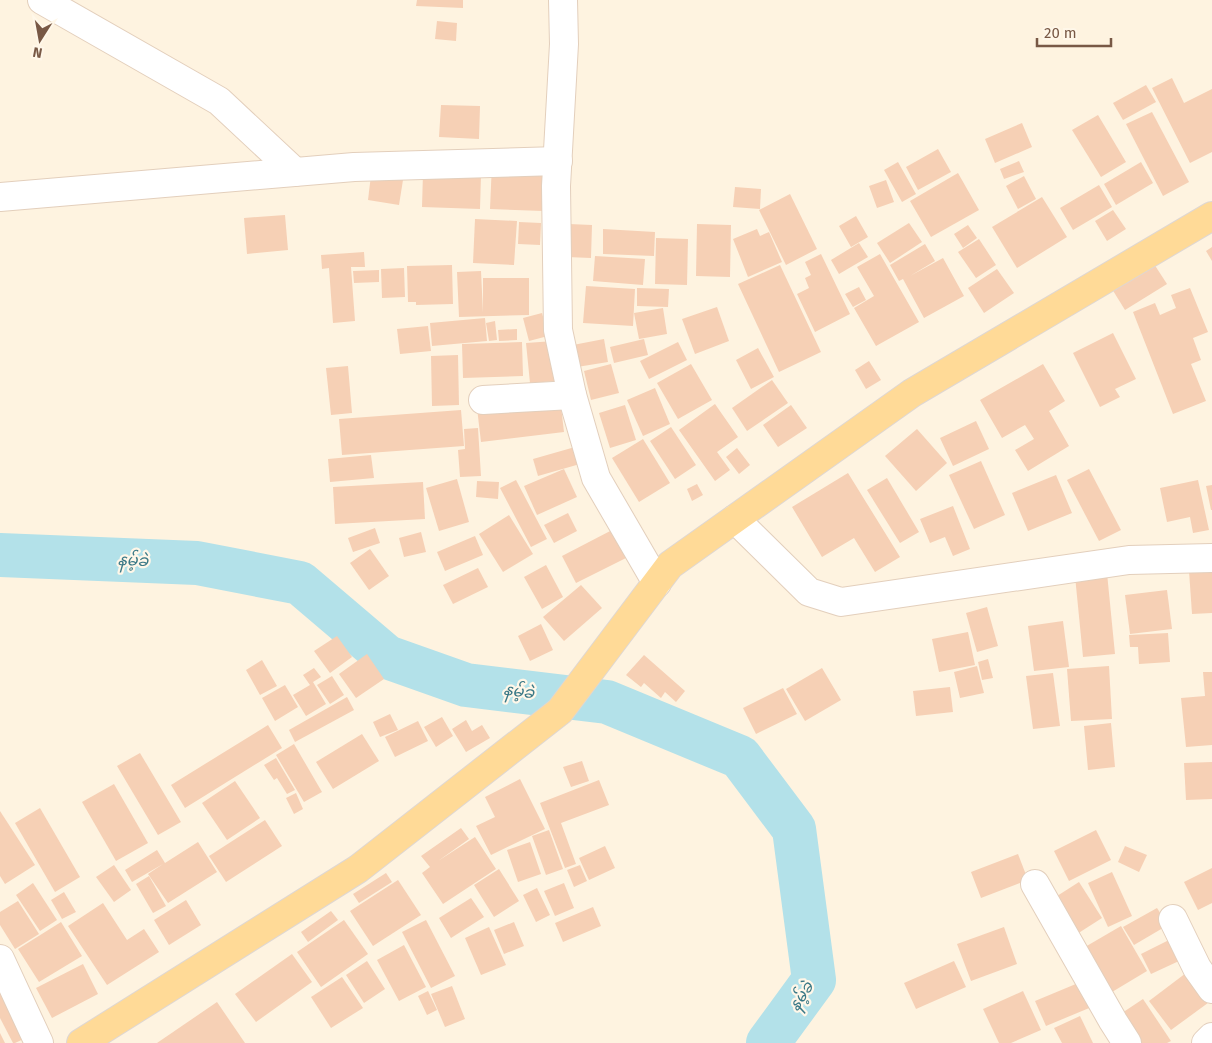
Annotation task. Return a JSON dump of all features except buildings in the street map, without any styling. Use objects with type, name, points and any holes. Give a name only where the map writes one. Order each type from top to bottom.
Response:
[{"type":"main road","points":[[81,1043],[358,869],[560,711],[670,565],[912,392],[1212,216]]},
{"type":"street","points":[[42,0],[219,101],[295,172]]},
{"type":"street","points":[[563,0],[564,44],[556,186],[558,330],[572,395],[596,478],[657,583]]},
{"type":"street","points":[[0,197],[354,167],[558,161]]},
{"type":"street","points":[[483,400],[572,395]]},
{"type":"street","points":[[734,519],[810,592],[841,602],[1129,560],[1212,558]]},
{"type":"street","points":[[1035,884],[1127,1043]]},
{"type":"street","points":[[1173,919],[1197,968],[1212,990]]},
{"type":"street","points":[[0,959],[39,1043]]},
{"type":"street","points":[[1206,1043],[1212,1037]]},
{"type":"waterway","name":"နမ့်ခဲ","points":[[0,555],[197,563],[300,583],[387,657],[466,685],[607,702],[740,757],[794,829],[814,980],[768,1043]]}]
